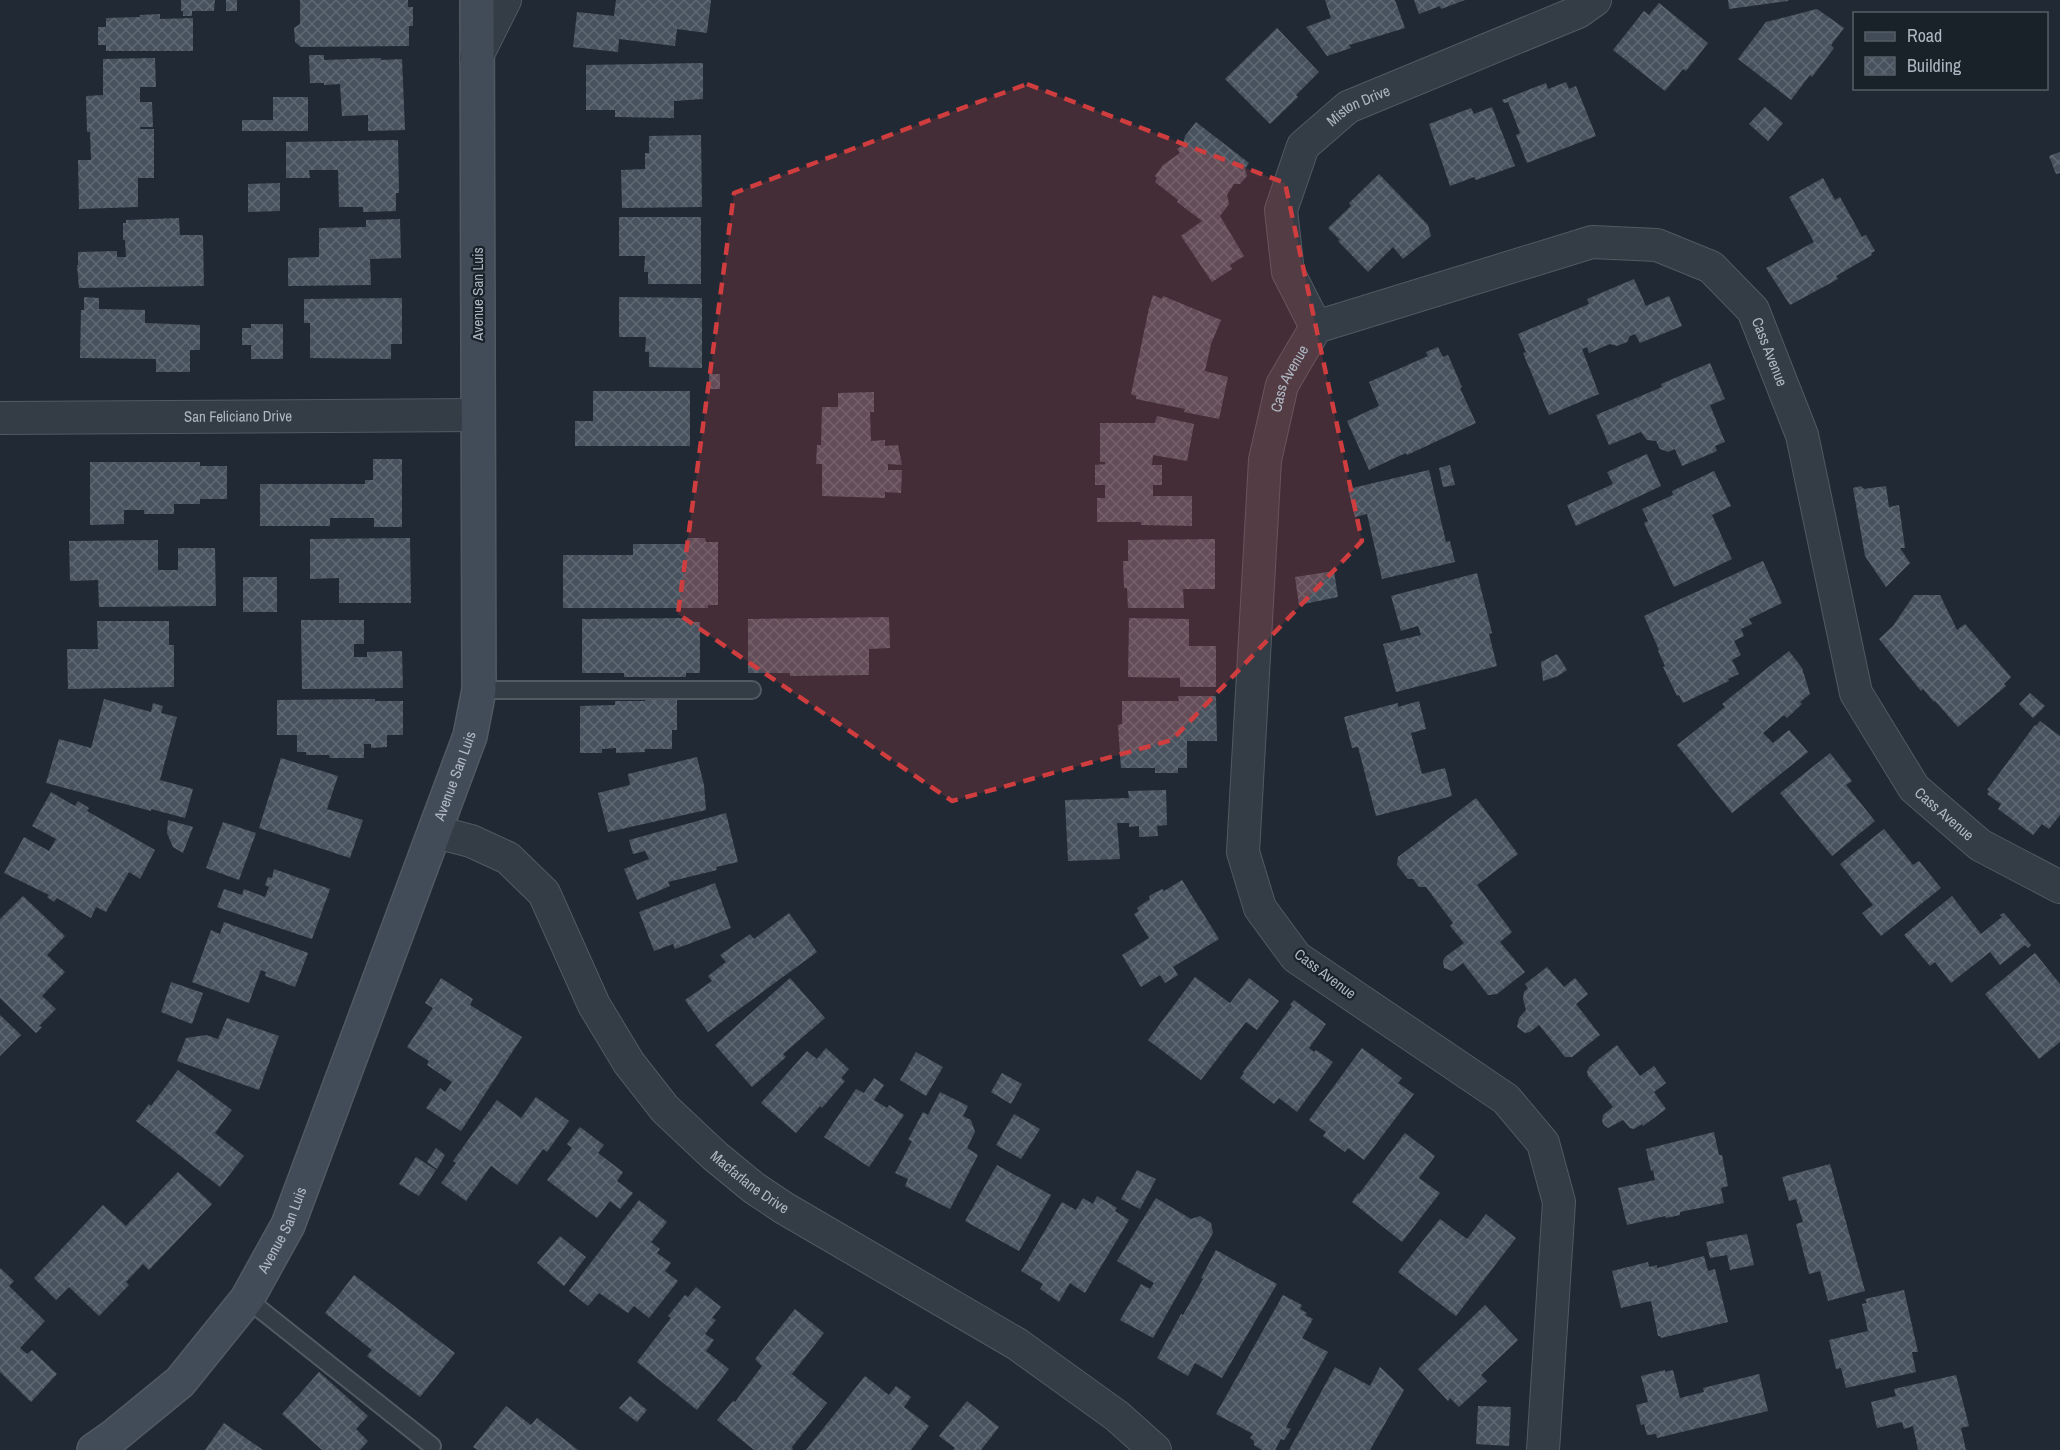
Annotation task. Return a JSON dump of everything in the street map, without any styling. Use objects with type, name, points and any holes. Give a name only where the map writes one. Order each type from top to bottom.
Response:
[{"type":"street","name":"Avenue San Luis","points":[[112,1445],[180,1382],[247,1299],[288,1225],[470,736],[479,690],[477,0]]},
{"type":"street","points":[[476,58],[505,0]]},
{"type":"street","name":"Miston Drive","points":[[1316,327],[1288,272],[1281,210],[1303,146],[1348,107],[1578,12],[1595,0]]},
{"type":"street","name":"Cass Avenue","points":[[1543,1450],[1559,1202],[1543,1143],[1506,1099],[1296,957],[1260,908],[1243,852],[1265,460],[1282,385],[1316,327],[1592,242],[1657,245],[1711,267],[1753,310],[1802,435],[1856,693],[1914,788],[1980,845],[2060,887]]},
{"type":"street","name":"San Feliciano Drive","points":[[0,418],[478,415]]},
{"type":"street","name":"Macfarlane Drive","points":[[436,832],[471,841],[508,858],[543,893],[594,1005],[629,1063],[665,1109],[715,1156],[754,1188],[784,1208],[1017,1344],[1117,1416],[1155,1450]]},
{"type":"lane","points":[[479,690],[752,690]]},
{"type":"lane","points":[[247,1299],[432,1446]]},
{"type":"highlighted area","points":[[1027,84],[1285,183],[1362,541],[1172,740],[952,801],[678,614],[734,193]]},
{"type":"building","points":[[181,0],[215,0],[214,11],[192,11],[192,16],[183,16]]},
{"type":"building","points":[[226,0],[237,0],[237,11],[226,11]]},
{"type":"building","points":[[300,0],[408,0],[408,7],[413,7],[413,26],[409,26],[409,46],[301,47],[295,42],[294,28],[300,24]]},
{"type":"building","points":[[616,0],[711,0],[707,33],[677,29],[675,46],[619,39],[618,52],[573,47],[577,12],[614,16]]},
{"type":"building","points":[[1325,0],[1395,0],[1405,28],[1349,45],[1351,48],[1327,56],[1306,27],[1331,18]]},
{"type":"building","points":[[1414,0],[1465,0],[1419,14]]},
{"type":"building","points":[[1728,0],[1788,0],[1788,1],[1729,9]]},
{"type":"building","points":[[1659,3],[1708,43],[1686,71],[1683,69],[1665,91],[1613,50],[1644,11],[1649,15]]},
{"type":"building","points":[[1817,9],[1844,28],[1831,45],[1834,48],[1791,100],[1738,59],[1766,22]]},
{"type":"building","points":[[160,14],[160,19],[193,18],[193,51],[106,51],[106,45],[98,45],[98,27],[106,27],[106,18]]},
{"type":"building","points":[[1277,28],[1319,72],[1296,95],[1298,97],[1270,124],[1225,79]]},
{"type":"building","points":[[309,55],[324,55],[324,60],[402,59],[405,130],[368,131],[368,115],[342,116],[340,84],[310,83]]},
{"type":"building","points":[[155,58],[156,87],[140,87],[140,102],[152,102],[153,127],[140,127],[140,129],[154,129],[154,178],[138,178],[138,207],[79,209],[78,160],[91,160],[90,132],[87,132],[86,96],[103,95],[103,59]]},
{"type":"building","points":[[703,63],[703,99],[674,101],[674,118],[615,117],[615,110],[586,110],[586,65]]},
{"type":"building","points":[[1566,82],[1569,89],[1576,86],[1596,136],[1527,163],[1516,135],[1520,133],[1508,102],[1504,103],[1502,100],[1546,83],[1548,89]]},
{"type":"building","points":[[273,97],[308,97],[308,131],[242,131],[242,120],[273,120]]},
{"type":"building","points":[[1492,107],[1515,166],[1476,180],[1474,177],[1450,186],[1429,124],[1471,108],[1474,114]]},
{"type":"building","points":[[1765,107],[1783,123],[1768,141],[1749,124]]},
{"type":"building","points":[[1196,122],[1249,163],[1245,169],[1247,176],[1240,184],[1234,184],[1227,195],[1229,204],[1220,216],[1244,256],[1230,265],[1232,269],[1212,282],[1181,236],[1202,221],[1155,182],[1157,178],[1155,176],[1163,165],[1180,153],[1177,149],[1183,145],[1185,136]]},
{"type":"building","points":[[701,135],[702,207],[622,208],[621,170],[645,169],[645,153],[649,153],[649,136]]},
{"type":"building","points":[[398,140],[399,193],[396,193],[396,211],[363,212],[363,207],[339,207],[338,170],[309,170],[310,178],[286,178],[286,142]]},
{"type":"building","points":[[2060,152],[2060,173],[2056,174],[2049,156]]},
{"type":"building","points":[[1379,174],[1428,225],[1431,236],[1403,259],[1393,247],[1368,272],[1328,228],[1351,206],[1349,203]]},
{"type":"building","points":[[1823,178],[1835,200],[1840,197],[1862,237],[1866,235],[1875,251],[1836,276],[1838,279],[1790,305],[1766,268],[1814,242],[1789,197]]},
{"type":"building","points":[[280,183],[280,211],[248,212],[248,184]]},
{"type":"building","points":[[619,217],[701,217],[701,284],[648,284],[648,272],[644,272],[645,256],[619,256]]},
{"type":"building","points":[[179,218],[180,235],[203,235],[204,286],[79,288],[78,252],[117,251],[117,257],[126,257],[123,223],[126,223],[126,220]]},
{"type":"building","points":[[400,219],[401,258],[370,259],[371,285],[288,286],[288,258],[319,257],[319,228],[366,227],[366,220]]},
{"type":"building","points":[[1634,279],[1646,306],[1669,296],[1682,326],[1640,343],[1635,334],[1630,336],[1627,342],[1617,346],[1610,344],[1589,353],[1587,347],[1582,349],[1599,394],[1549,415],[1523,353],[1526,352],[1518,334],[1589,304],[1587,299]]},
{"type":"building","points":[[1153,295],[1162,299],[1163,296],[1221,320],[1211,344],[1205,371],[1228,377],[1219,419],[1136,399],[1136,396],[1131,394]]},
{"type":"building","points":[[84,297],[99,298],[99,309],[145,310],[145,323],[200,325],[200,350],[190,350],[190,372],[156,372],[156,359],[80,358],[81,310],[84,310]]},
{"type":"building","points":[[619,297],[702,298],[702,368],[649,367],[649,352],[645,352],[646,337],[619,337]]},
{"type":"building","points":[[402,298],[402,344],[391,344],[391,359],[310,358],[310,323],[304,323],[304,299]]},
{"type":"building","points":[[251,324],[283,324],[283,359],[251,359],[251,345],[242,345],[242,328],[251,328]]},
{"type":"building","points":[[1438,347],[1443,357],[1448,355],[1476,423],[1369,470],[1347,421],[1379,406],[1369,382],[1428,356],[1426,352]]},
{"type":"building","points":[[1710,363],[1725,399],[1710,405],[1725,442],[1715,446],[1717,451],[1682,466],[1675,449],[1668,452],[1660,449],[1656,441],[1647,440],[1641,432],[1609,445],[1596,415],[1662,387],[1661,384]]},
{"type":"building","points":[[709,374],[720,374],[720,389],[709,389]]},
{"type":"building","points":[[593,391],[690,391],[690,446],[575,446],[575,421],[593,421]]},
{"type":"building","points":[[874,392],[874,412],[870,412],[871,441],[885,440],[885,446],[898,445],[902,465],[888,464],[888,470],[902,470],[901,493],[885,492],[885,498],[822,496],[822,464],[816,464],[817,445],[821,445],[822,407],[838,407],[838,393]]},
{"type":"building","points":[[1157,416],[1194,424],[1187,461],[1153,455],[1152,465],[1162,465],[1162,485],[1153,485],[1153,496],[1192,496],[1192,526],[1141,525],[1141,522],[1097,522],[1097,498],[1105,498],[1105,485],[1095,485],[1095,465],[1105,464],[1105,462],[1100,462],[1100,423],[1155,423]]},
{"type":"building","points":[[1647,454],[1661,486],[1576,526],[1567,505],[1613,484],[1607,472]]},
{"type":"building","points":[[373,459],[402,459],[402,527],[374,527],[374,518],[330,518],[330,526],[260,526],[260,484],[365,484],[365,480],[373,480]]},
{"type":"building","points":[[90,462],[200,462],[200,466],[227,466],[227,499],[200,499],[200,504],[174,504],[174,514],[144,514],[144,510],[124,510],[124,524],[90,525]]},
{"type":"building","points":[[1450,465],[1455,485],[1443,487],[1439,468]]},
{"type":"building","points":[[1429,470],[1446,542],[1450,541],[1455,562],[1382,579],[1367,514],[1355,517],[1348,489]]},
{"type":"building","points":[[1714,471],[1731,506],[1712,515],[1732,559],[1674,587],[1644,523],[1648,521],[1642,509],[1673,495],[1672,491]]},
{"type":"building","points":[[1861,486],[1864,489],[1886,486],[1889,507],[1899,505],[1905,548],[1900,548],[1910,563],[1886,587],[1865,556],[1853,488]]},
{"type":"building","points":[[410,538],[411,603],[339,603],[339,578],[310,579],[310,539]]},
{"type":"building","points":[[687,538],[705,538],[706,542],[718,542],[718,605],[708,605],[708,608],[563,608],[563,555],[633,555],[633,544],[687,544]]},
{"type":"building","points":[[1215,539],[1215,589],[1183,589],[1184,608],[1128,608],[1127,588],[1124,588],[1123,561],[1128,561],[1128,540]]},
{"type":"building","points":[[158,540],[158,570],[178,570],[178,548],[215,548],[216,606],[99,607],[98,580],[70,581],[69,541]]},
{"type":"building","points":[[1763,561],[1782,603],[1749,619],[1752,624],[1741,629],[1744,636],[1734,641],[1741,655],[1732,660],[1739,674],[1683,703],[1679,695],[1677,696],[1663,667],[1665,666],[1644,616]]},
{"type":"building","points":[[1334,571],[1338,597],[1299,605],[1295,577]]},
{"type":"building","points":[[1477,573],[1492,633],[1489,634],[1497,666],[1396,692],[1383,644],[1421,635],[1418,626],[1401,631],[1391,596]]},
{"type":"building","points":[[243,577],[277,577],[277,612],[243,612]]},
{"type":"building","points":[[1914,595],[1940,595],[1957,630],[1965,624],[2011,677],[2004,684],[2006,686],[1958,727],[1923,689],[1921,691],[1879,639],[1893,626]]},
{"type":"building","points":[[889,617],[890,648],[869,649],[869,675],[790,676],[790,673],[748,673],[748,619]]},
{"type":"building","points":[[686,618],[686,622],[700,622],[700,673],[686,673],[686,677],[624,677],[624,673],[582,673],[582,619]]},
{"type":"building","points":[[1129,618],[1189,619],[1189,646],[1216,646],[1216,687],[1180,687],[1180,678],[1128,677]]},
{"type":"building","points":[[301,620],[364,620],[364,644],[354,644],[354,657],[367,657],[367,652],[402,651],[403,688],[302,689]]},
{"type":"building","points":[[97,621],[169,621],[169,645],[174,645],[174,687],[68,689],[67,649],[98,649]]},
{"type":"building","points":[[1789,651],[1802,668],[1810,694],[1787,718],[1784,715],[1763,733],[1773,743],[1789,730],[1808,752],[1732,813],[1677,745],[1725,707],[1722,704]]},
{"type":"building","points":[[1557,654],[1567,670],[1543,681],[1541,662]]},
{"type":"building","points":[[2030,693],[2045,706],[2033,718],[2019,704]]},
{"type":"building","points":[[1178,696],[1216,696],[1217,741],[1187,741],[1187,768],[1178,768],[1178,773],[1155,773],[1155,768],[1121,768],[1118,725],[1122,724],[1122,701],[1179,701]]},
{"type":"building","points":[[645,698],[677,698],[677,730],[672,730],[672,749],[645,749],[645,752],[616,753],[616,748],[602,749],[602,753],[580,753],[580,706],[615,705],[615,701],[645,701]]},
{"type":"building","points":[[104,699],[151,712],[153,703],[163,706],[161,713],[177,717],[160,780],[193,789],[185,818],[46,783],[59,739],[91,748]]},
{"type":"building","points":[[375,699],[375,701],[403,701],[403,735],[387,735],[387,747],[371,748],[371,744],[364,744],[364,758],[306,755],[306,752],[297,752],[297,735],[277,735],[277,700]]},
{"type":"building","points":[[1419,701],[1426,729],[1411,733],[1422,774],[1445,768],[1452,796],[1376,816],[1358,747],[1352,748],[1344,717],[1398,703],[1398,707]]},
{"type":"building","points":[[2040,721],[2060,736],[2060,815],[2049,829],[2042,824],[2033,835],[1998,809],[2001,804],[1987,794],[1989,791],[1987,790]]},
{"type":"building","points":[[1830,753],[1852,781],[1846,785],[1875,821],[1832,856],[1780,793]]},
{"type":"building","points":[[697,757],[704,785],[706,810],[608,832],[598,793],[630,785],[628,774]]},
{"type":"building","points":[[281,758],[338,776],[327,809],[363,820],[350,858],[259,828]]},
{"type":"building","points":[[1166,790],[1167,825],[1157,826],[1158,836],[1139,837],[1139,826],[1129,827],[1129,823],[1117,823],[1120,859],[1068,861],[1065,800],[1129,798],[1128,791]]},
{"type":"building","points":[[51,792],[75,806],[78,801],[89,808],[87,811],[155,850],[140,879],[129,872],[106,912],[96,907],[91,918],[57,898],[54,902],[47,897],[49,895],[4,873],[24,837],[49,851],[56,839],[32,826]]},
{"type":"building","points":[[1476,798],[1518,854],[1477,885],[1512,932],[1500,942],[1525,972],[1497,994],[1490,995],[1463,963],[1452,971],[1444,968],[1445,957],[1464,943],[1450,926],[1453,923],[1426,887],[1419,887],[1413,879],[1408,879],[1397,865],[1398,857]]},
{"type":"building","points":[[726,813],[738,862],[716,867],[717,870],[668,882],[670,886],[637,900],[624,869],[649,859],[645,851],[633,854],[629,840]]},
{"type":"building","points":[[168,820],[193,827],[183,853],[173,847],[167,833]]},
{"type":"building","points":[[223,822],[256,833],[239,880],[206,868]]},
{"type":"building","points":[[1884,829],[1913,865],[1919,861],[1941,888],[1881,936],[1862,913],[1873,905],[1840,864]]},
{"type":"building","points":[[274,869],[330,889],[312,939],[217,907],[224,889],[242,895],[244,889],[265,897],[269,887],[265,885],[268,877],[272,878]]},
{"type":"building","points":[[1182,880],[1219,939],[1173,967],[1178,975],[1165,983],[1160,975],[1141,987],[1122,955],[1149,938],[1134,914],[1139,911],[1137,908],[1150,899],[1149,896],[1162,889],[1164,891]]},
{"type":"building","points":[[715,883],[731,928],[675,949],[673,944],[654,951],[639,912]]},
{"type":"building","points":[[23,896],[65,936],[47,955],[65,972],[42,996],[56,1009],[39,1026],[42,1027],[36,1033],[0,998],[0,919]]},
{"type":"building","points":[[1952,896],[1981,934],[2004,913],[2031,945],[2028,948],[2025,945],[2000,965],[1990,952],[1951,983],[1935,962],[1930,966],[1904,935]]},
{"type":"building","points":[[789,913],[817,952],[708,1032],[685,1000],[712,981],[708,976],[726,962],[720,955],[750,934],[754,939]]},
{"type":"building","points":[[224,922],[308,953],[295,987],[265,976],[266,972],[261,970],[249,1003],[192,982],[211,930],[220,934]]},
{"type":"building","points":[[2035,953],[2060,984],[2060,1042],[2039,1059],[1985,994]]},
{"type":"building","points":[[1547,967],[1564,987],[1575,978],[1588,994],[1576,1004],[1600,1035],[1572,1057],[1565,1057],[1539,1025],[1525,1033],[1517,1027],[1519,1018],[1526,1010],[1523,999],[1524,992],[1528,988],[1525,984]]},
{"type":"building","points":[[1195,977],[1230,1003],[1249,978],[1279,1001],[1257,1030],[1246,1022],[1201,1080],[1148,1040]]},
{"type":"building","points":[[441,978],[473,999],[470,1005],[522,1037],[461,1131],[426,1108],[440,1088],[445,1092],[452,1082],[427,1065],[429,1061],[407,1047],[433,1008],[425,1003]]},
{"type":"building","points":[[790,978],[825,1018],[783,1054],[786,1057],[752,1087],[715,1045]]},
{"type":"building","points":[[171,982],[203,993],[192,1024],[161,1012]]},
{"type":"building","points":[[1294,1000],[1326,1024],[1309,1048],[1333,1062],[1297,1112],[1279,1098],[1274,1104],[1240,1078]]},
{"type":"building","points":[[0,1015],[21,1035],[0,1056]]},
{"type":"building","points":[[227,1018],[279,1036],[259,1090],[177,1061],[186,1038],[206,1035],[218,1039]]},
{"type":"building","points":[[1617,1045],[1640,1076],[1654,1066],[1666,1083],[1654,1092],[1666,1109],[1643,1126],[1642,1124],[1634,1129],[1623,1120],[1608,1128],[1604,1125],[1603,1115],[1613,1107],[1587,1072],[1589,1067]]},
{"type":"building","points":[[826,1048],[849,1069],[841,1078],[845,1081],[796,1133],[761,1103],[807,1051],[817,1059]]},
{"type":"building","points":[[1362,1048],[1402,1078],[1398,1083],[1414,1094],[1364,1160],[1348,1148],[1345,1152],[1323,1136],[1326,1132],[1309,1120]]},
{"type":"building","points":[[916,1052],[943,1067],[926,1096],[900,1080]]},
{"type":"building","points":[[178,1070],[232,1110],[215,1133],[244,1156],[220,1187],[136,1121],[149,1104],[151,1106]]},
{"type":"building","points":[[1002,1073],[1022,1084],[1011,1104],[991,1092]]},
{"type":"building","points":[[874,1078],[884,1085],[874,1100],[887,1108],[889,1105],[904,1115],[869,1167],[824,1137],[856,1089],[864,1093]]},
{"type":"building","points":[[940,1092],[968,1106],[963,1116],[971,1120],[975,1132],[967,1148],[978,1155],[950,1209],[905,1186],[908,1179],[895,1173],[912,1141],[908,1140],[923,1112],[928,1115]]},
{"type":"building","points":[[536,1097],[569,1121],[547,1152],[543,1149],[517,1185],[491,1166],[466,1201],[441,1183],[456,1163],[453,1161],[497,1100],[521,1118]]},
{"type":"building","points":[[1014,1114],[1040,1129],[1021,1159],[996,1145]]},
{"type":"building","points":[[580,1127],[604,1145],[598,1153],[623,1172],[617,1181],[633,1193],[620,1209],[610,1201],[597,1218],[547,1180],[572,1148],[567,1144]]},
{"type":"building","points":[[1714,1132],[1719,1155],[1722,1155],[1728,1186],[1721,1188],[1724,1203],[1680,1212],[1680,1215],[1627,1225],[1618,1188],[1655,1180],[1646,1149]]},
{"type":"building","points":[[1405,1133],[1435,1156],[1419,1178],[1440,1193],[1402,1242],[1352,1202]]},
{"type":"building","points":[[436,1148],[445,1155],[437,1169],[427,1162]]},
{"type":"building","points":[[416,1157],[436,1170],[419,1196],[399,1184]]},
{"type":"building","points":[[1830,1164],[1865,1291],[1828,1301],[1820,1271],[1809,1274],[1796,1224],[1803,1222],[1796,1199],[1789,1201],[1782,1177]]},
{"type":"building","points":[[997,1165],[1051,1195],[1019,1251],[965,1221]]},
{"type":"building","points":[[1137,1170],[1156,1179],[1140,1209],[1121,1199]]},
{"type":"building","points":[[178,1172],[212,1204],[149,1270],[143,1264],[126,1282],[129,1285],[99,1316],[69,1287],[56,1300],[34,1278],[103,1205],[126,1226]]},
{"type":"building","points":[[1097,1196],[1117,1208],[1115,1211],[1129,1220],[1085,1293],[1070,1283],[1059,1302],[1040,1289],[1043,1284],[1021,1271],[1062,1202],[1076,1210],[1083,1198],[1093,1204]]},
{"type":"building","points":[[1156,1198],[1191,1219],[1200,1216],[1211,1223],[1213,1233],[1153,1338],[1120,1320],[1141,1284],[1150,1289],[1154,1283],[1117,1261]]},
{"type":"building","points":[[639,1200],[667,1222],[651,1242],[660,1249],[657,1253],[671,1263],[665,1271],[678,1281],[649,1318],[634,1306],[628,1313],[599,1293],[588,1306],[569,1291]]},
{"type":"building","points":[[1486,1214],[1516,1238],[1456,1316],[1398,1272],[1440,1219],[1467,1239]]},
{"type":"building","points":[[1747,1234],[1754,1265],[1730,1270],[1727,1255],[1710,1258],[1706,1242]]},
{"type":"building","points":[[560,1236],[586,1257],[564,1286],[537,1263]]},
{"type":"building","points":[[1216,1250],[1277,1284],[1222,1378],[1195,1363],[1188,1376],[1157,1358],[1203,1279],[1201,1278]]},
{"type":"building","points":[[1704,1256],[1708,1271],[1715,1269],[1728,1322],[1661,1338],[1658,1336],[1651,1301],[1621,1308],[1612,1271],[1648,1262],[1649,1267],[1657,1265],[1657,1268]]},
{"type":"building","points":[[0,1268],[14,1281],[9,1286],[45,1321],[20,1348],[27,1354],[32,1350],[57,1374],[31,1402],[0,1372]]},
{"type":"building","points":[[354,1275],[455,1353],[420,1397],[367,1356],[372,1350],[325,1313]]},
{"type":"building","points":[[696,1287],[721,1307],[712,1318],[716,1320],[705,1334],[714,1340],[706,1351],[729,1369],[697,1410],[637,1362],[671,1318],[668,1316],[685,1295],[688,1297]]},
{"type":"building","points":[[1904,1290],[1918,1352],[1912,1352],[1916,1372],[1846,1388],[1841,1368],[1836,1369],[1829,1340],[1868,1331],[1862,1304],[1867,1303],[1865,1299]]},
{"type":"building","points":[[1283,1295],[1302,1305],[1300,1309],[1313,1319],[1302,1338],[1328,1352],[1286,1427],[1291,1429],[1284,1440],[1281,1439],[1275,1450],[1262,1450],[1254,1445],[1254,1441],[1250,1438],[1253,1434],[1216,1414]]},
{"type":"building","points":[[1485,1305],[1518,1340],[1481,1375],[1487,1381],[1459,1407],[1450,1398],[1448,1401],[1418,1369]]},
{"type":"building","points":[[795,1309],[824,1333],[792,1374],[827,1403],[792,1447],[793,1450],[754,1450],[717,1420],[733,1401],[735,1402],[762,1366],[755,1359]]},
{"type":"building","points":[[1335,1367],[1370,1386],[1380,1367],[1404,1390],[1370,1450],[1289,1450]]},
{"type":"building","points":[[1665,1370],[1665,1372],[1673,1370],[1680,1398],[1704,1392],[1703,1388],[1759,1374],[1768,1411],[1657,1438],[1656,1434],[1647,1435],[1644,1424],[1641,1425],[1636,1405],[1648,1402],[1641,1376]]},
{"type":"building","points":[[319,1372],[368,1416],[356,1429],[368,1441],[360,1450],[322,1450],[282,1414]]},
{"type":"building","points":[[1956,1375],[1969,1426],[1961,1428],[1966,1450],[1918,1450],[1913,1426],[1904,1429],[1902,1422],[1877,1428],[1871,1402],[1896,1396],[1894,1389]]},
{"type":"building","points":[[865,1376],[889,1395],[896,1386],[911,1397],[904,1407],[929,1426],[911,1450],[806,1450]]},
{"type":"building","points":[[630,1396],[647,1410],[637,1422],[619,1408]]},
{"type":"building","points":[[967,1401],[999,1427],[981,1450],[953,1450],[955,1448],[939,1436]]},
{"type":"building","points":[[506,1406],[531,1425],[537,1418],[578,1450],[478,1450],[473,1447]]},
{"type":"building","points":[[1478,1406],[1511,1407],[1509,1446],[1476,1444]]},
{"type":"building","points":[[224,1423],[263,1450],[205,1450]]}]
